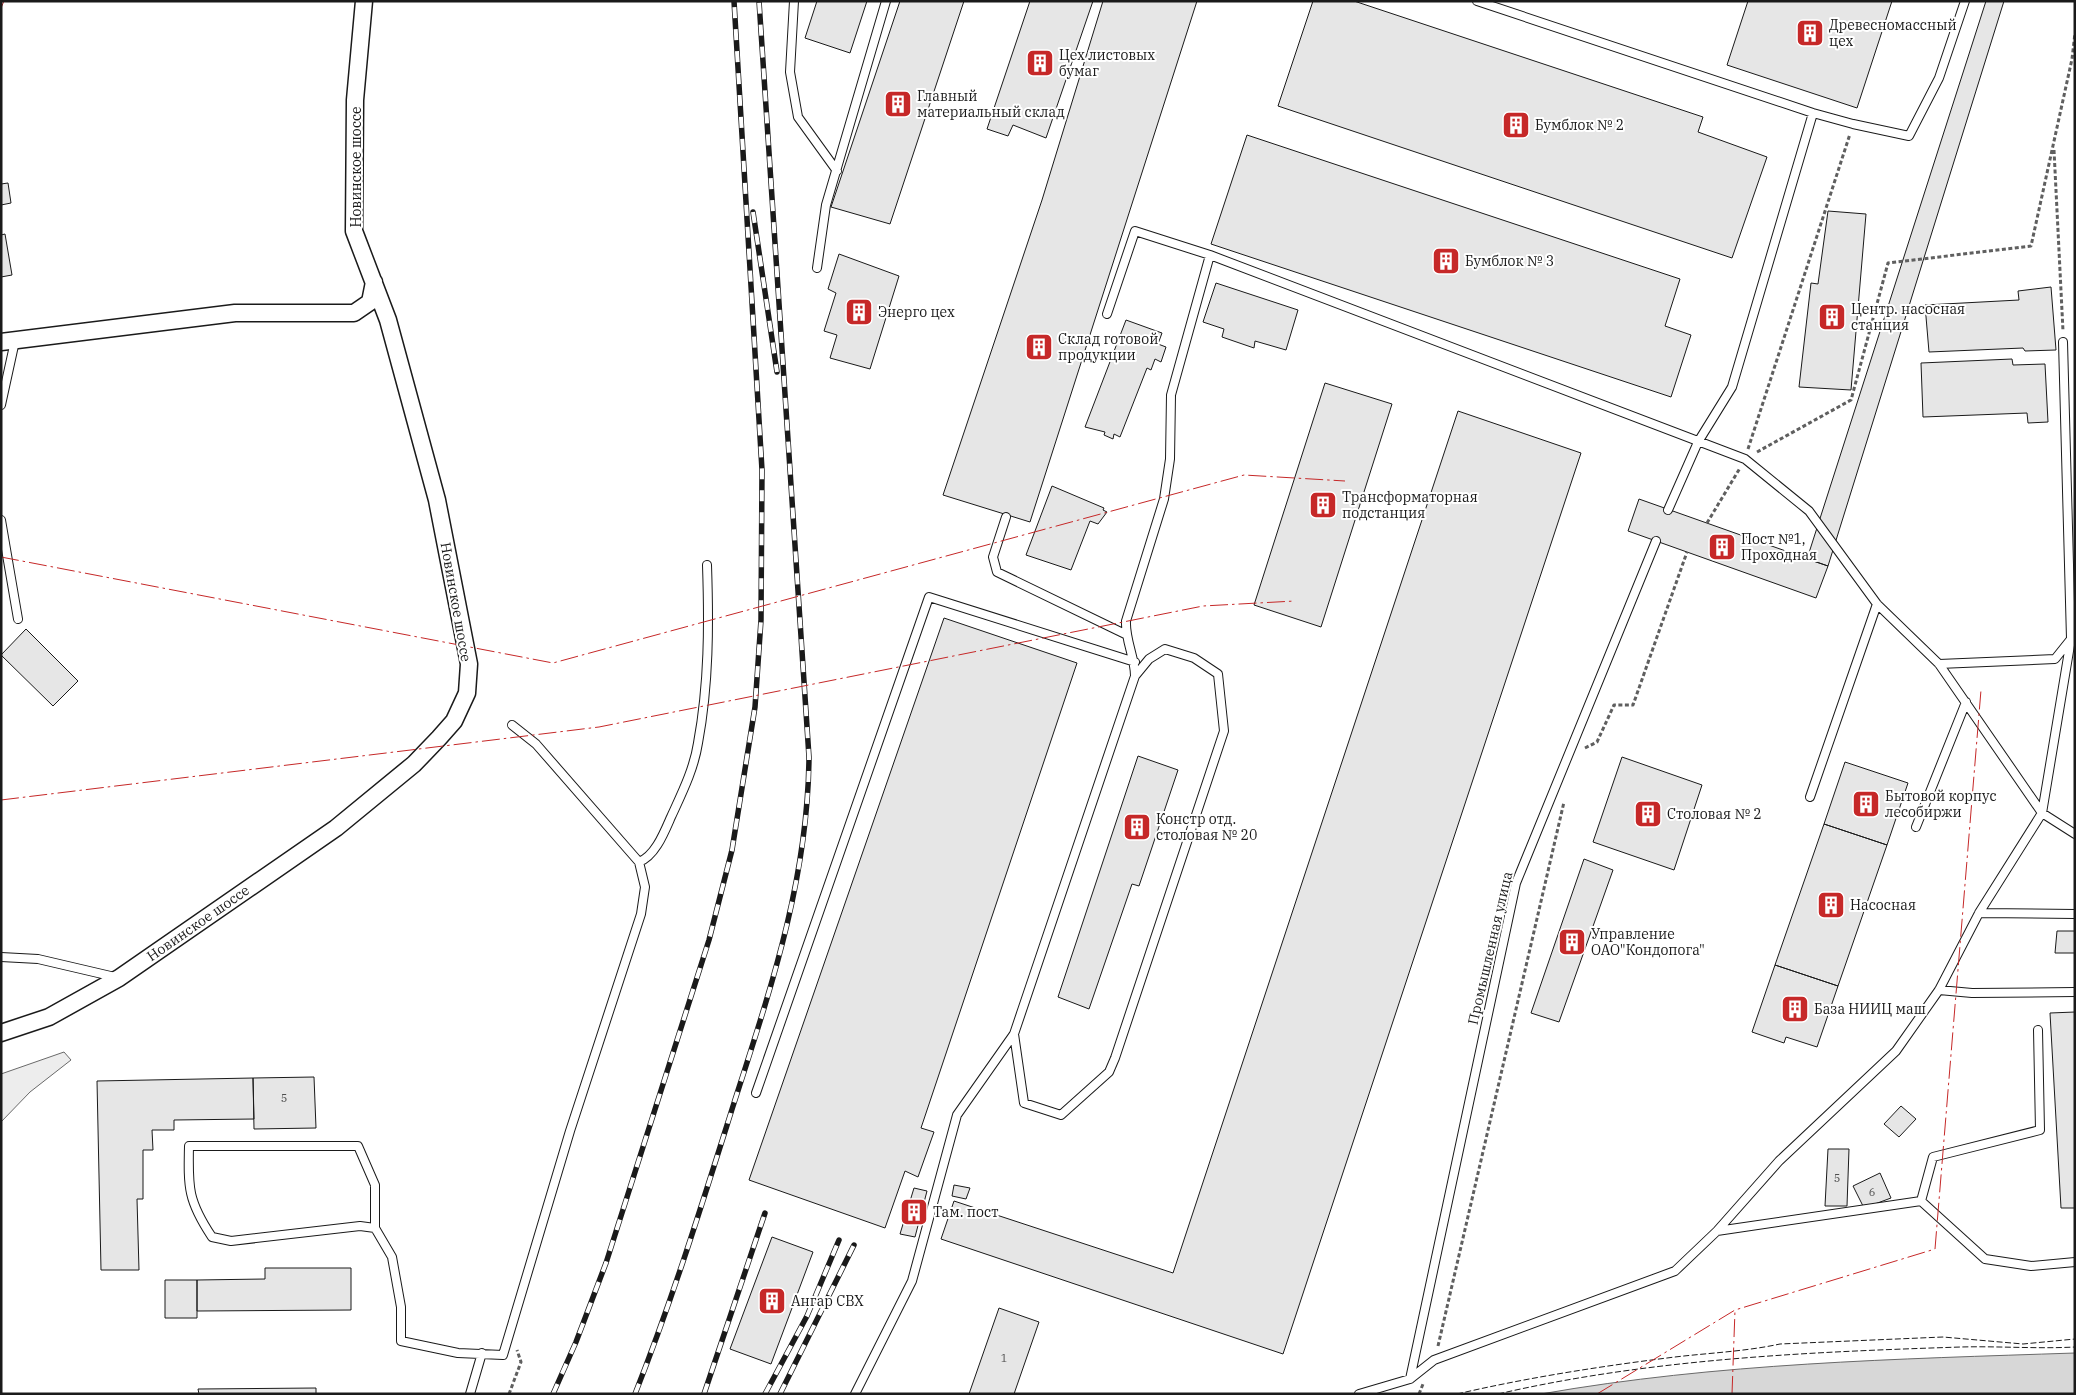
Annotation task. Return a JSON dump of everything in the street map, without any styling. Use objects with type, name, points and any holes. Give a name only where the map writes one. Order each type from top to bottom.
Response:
[{"type":"street","name":"Новинское шоссе","points":[[1,1033],[49,1017],[119,978],[336,828],[414,764],[454,721],[467,693],[469,664],[437,500],[388,320],[354,231],[355,100],[364,1]]},
{"type":"street","points":[[8,341],[235,313],[354,313],[370,302],[374,282]]},
{"type":"lane","points":[[794,1],[790,72],[798,117],[837,170]]},
{"type":"lane","points":[[817,268],[826,205],[886,1]]},
{"type":"lane","points":[[1477,1],[1813,113],[1909,136],[1939,78],[1965,1]]},
{"type":"lane","points":[[1668,510],[1698,442],[1732,387],[1813,113]]},
{"type":"lane","points":[[1107,314],[1134,231],[1210,255],[1745,459],[1809,510],[1877,604],[1939,664],[2042,813],[2075,834]]},
{"type":"lane","points":[[855,1394],[912,1281],[957,1114],[1014,1034],[1135,676],[1135,662],[1125,634],[1126,621],[1164,499],[1170,459],[1170,395],[1210,255]]},
{"type":"lane","points":[[1,405],[8,341]]},
{"type":"lane","points":[[1359,1394],[1410,1378],[1434,1360],[1675,1271],[1716,1231],[1779,1161],[1896,1051],[1939,990],[1979,913],[2042,813],[2071,639],[2063,342]]},
{"type":"lane","points":[[1006,517],[993,557],[997,572],[1125,634]]},
{"type":"lane","points":[[1,520],[18,619]]},
{"type":"lane","name":"Промышленная улица","points":[[1410,1378],[1516,883],[1656,541]]},
{"type":"lane","points":[[639,862],[648,858],[665,831],[687,782],[698,744],[709,634],[706,565]]},
{"type":"lane","points":[[756,1093],[929,597],[1135,662]]},
{"type":"lane","points":[[1810,797],[1877,604]]},
{"type":"lane","points":[[1939,664],[2056,659],[2071,639]]},
{"type":"lane","points":[[1014,1034],[1024,1103],[1061,1116],[1109,1072],[1115,1058],[1224,731],[1218,674],[1194,658],[1165,649],[1149,659],[1135,676]]},
{"type":"lane","points":[[1916,826],[1966,702]]},
{"type":"lane","points":[[375,1228],[360,1226],[231,1241],[212,1237],[198,1216],[188,1187],[189,1146],[358,1146],[375,1185],[375,1228],[392,1257],[401,1307],[401,1340],[458,1353],[503,1355],[570,1132],[640,914],[645,887],[639,862],[536,744],[512,725]]},
{"type":"lane","points":[[1979,913],[2075,914]]},
{"type":"lane","points":[[1,957],[38,959],[119,978]]},
{"type":"lane","points":[[1939,990],[1972,993],[2075,992]]},
{"type":"lane","points":[[1921,1201],[1933,1157],[2040,1130],[2038,1030]]},
{"type":"lane","points":[[1716,1231],[1921,1201]]},
{"type":"lane","points":[[1921,1201],[1985,1259],[2031,1266],[2075,1262]]},
{"type":"lane","points":[[470,1394],[482,1353]]},
{"type":"path","points":[[1745,459],[1837,406],[1851,400],[1888,263],[2031,246],[2072,59],[2075,33]]},
{"type":"path","points":[[1707,524],[1745,459],[1853,124]]},
{"type":"path","points":[[2054,144],[2063,342]]},
{"type":"path","points":[[1583,749],[1596,742],[1614,705],[1633,705],[1687,552]]},
{"type":"path","points":[[1419,1394],[1434,1360],[1564,800]]},
{"type":"path","points":[[509,1394],[521,1362]]},
{"type":"shaded area","points":[[64,1052],[71,1060],[30,1092],[1,1122],[1,1074]]},
{"type":"shaded area","points":[[2075,1353],[2075,1394],[1541,1394],[1674,1375],[1740,1369],[1874,1360]]},
{"type":"building","points":[[817,1],[867,1],[850,53],[805,38]]},
{"type":"building","name":"Главный материальный склад","points":[[900,1],[964,1],[890,224],[831,207]]},
{"type":"building","name":"Цех листовых бумаг","points":[[1030,1],[1093,1],[1046,138],[1013,125],[1008,136],[987,129]]},
{"type":"building","name":"Склад готовой продукции","points":[[1103,1],[1197,1],[1030,522],[943,495],[1042,200]]},
{"type":"building","name":"Бумблок № 2","points":[[1313,1],[1354,1],[1703,117],[1698,132],[1767,157],[1732,258],[1278,106]]},
{"type":"building","name":"Древесномассный цех","points":[[1748,1],[1892,1],[1857,108],[1727,65]]},
{"type":"building","points":[[1986,1],[2004,1],[1828,566],[1807,559]]},
{"type":"building","name":"Бумблок № 3","points":[[1247,135],[1680,279],[1665,326],[1691,335],[1671,397],[1211,244]]},
{"type":"building","points":[[8,183],[11,203],[1,205],[1,184]]},
{"type":"building","name":"Центр. насосная станция","points":[[1828,211],[1866,214],[1851,390],[1799,387],[1811,283],[1818,284]]},
{"type":"building","points":[[5,234],[12,275],[1,277],[1,235]]},
{"type":"building","name":"Энерго цех","points":[[839,254],[899,276],[870,369],[830,358],[837,335],[824,331],[836,293],[828,289]]},
{"type":"building","points":[[1216,283],[1298,310],[1286,350],[1255,341],[1254,348],[1222,337],[1224,329],[1203,322]]},
{"type":"building","points":[[2051,287],[2056,350],[2025,351],[2023,348],[1929,352],[1925,305],[2019,300],[2018,291]]},
{"type":"building","points":[[1126,320],[1162,333],[1158,344],[1166,347],[1161,362],[1155,359],[1151,370],[1147,368],[1120,437],[1114,434],[1113,439],[1104,435],[1105,432],[1085,427]]},
{"type":"building","points":[[2012,359],[2013,365],[2045,364],[2048,422],[2028,423],[2027,413],[1923,417],[1921,363]]},
{"type":"building","name":"Трансформаторная подстанция","points":[[1325,383],[1392,404],[1321,627],[1254,605]]},
{"type":"building","points":[[1458,411],[1581,453],[1283,1354],[941,1239],[954,1201],[1173,1273]]},
{"type":"building","points":[[1052,486],[1104,508],[1103,510],[1107,512],[1098,524],[1090,521],[1071,570],[1026,555]]},
{"type":"building","name":"Пост №1, Проходная","points":[[1639,499],[1828,566],[1816,598],[1628,531]]},
{"type":"building","points":[[944,618],[1077,663],[921,1128],[934,1132],[918,1177],[905,1171],[885,1228],[749,1180]]},
{"type":"building","points":[[26,629],[78,681],[53,706],[1,655]]},
{"type":"building","name":"Констр отд. столовая № 20","points":[[1138,756],[1178,770],[1139,886],[1132,884],[1089,1009],[1058,997]]},
{"type":"building","name":"Столовая № 2","points":[[1622,757],[1702,785],[1674,870],[1593,842]]},
{"type":"building","name":"Бытовой корпус лесобиржи","points":[[1845,762],[1908,783],[1887,845],[1824,824]]},
{"type":"building","name":"Насосная","points":[[1824,824],[1887,845],[1838,986],[1775,965]]},
{"type":"building","name":"Управление ОАО\"Кондопога\"","points":[[1584,859],[1613,870],[1559,1022],[1531,1013]]},
{"type":"building","points":[[2057,931],[2075,931],[2075,953],[2055,953]]},
{"type":"building","name":"База НИИЦ маш","points":[[1775,965],[1838,986],[1817,1047],[1786,1037],[1784,1043],[1752,1032]]},
{"type":"building","points":[[2075,1012],[2075,1208],[2061,1208],[2050,1013]]},
{"type":"building","points":[[314,1077],[316,1128],[254,1129],[253,1078]]},
{"type":"building","points":[[253,1078],[254,1119],[174,1120],[174,1130],[152,1130],[153,1150],[143,1150],[143,1199],[137,1199],[139,1270],[101,1270],[97,1081]]},
{"type":"building","points":[[1901,1106],[1916,1119],[1899,1137],[1884,1124]]},
{"type":"building","points":[[1828,1149],[1849,1149],[1847,1206],[1825,1206]]},
{"type":"building","points":[[1880,1173],[1891,1198],[1864,1208],[1853,1186]]},
{"type":"building","name":"Там. пост","points":[[954,1185],[970,1188],[966,1199],[952,1196]]},
{"type":"building","name":"Там. пост","points":[[914,1188],[927,1191],[915,1237],[900,1234]]},
{"type":"building","name":"Ангар СВХ","points":[[772,1237],[813,1252],[771,1364],[730,1349]]},
{"type":"building","points":[[265,1268],[351,1268],[351,1310],[197,1311],[197,1280],[265,1279]]},
{"type":"building","points":[[165,1280],[197,1280],[197,1318],[165,1318]]},
{"type":"building","points":[[999,1308],[1039,1322],[1014,1394],[969,1394]]},
{"type":"building","points":[[316,1388],[316,1394],[199,1394],[198,1389]]},
{"type":"railway","points":[[553,1394],[576,1342],[606,1263],[709,940],[732,850],[755,707],[761,620],[762,470],[734,1]]},
{"type":"railway","points":[[635,1394],[687,1249],[774,975],[795,890],[807,802],[809,757],[759,1]]},
{"type":"railway","points":[[753,212],[777,372]]},
{"type":"railway","points":[[704,1394],[765,1213]]},
{"type":"railway","points":[[765,1394],[807,1316],[839,1240]]},
{"type":"railway","points":[[780,1394],[854,1245]]},
{"type":"fence","points":[[1457,1394],[1588,1369],[1780,1344],[1943,1337],[2023,1344],[2075,1339]]},
{"type":"fence","points":[[1498,1394],[1555,1382],[1613,1373],[1728,1359],[1903,1349],[2075,1347]]},
{"type":"power","points":[[1,8],[4,1]]},
{"type":"power","points":[[1,557],[553,663],[1244,475],[1345,481]]},
{"type":"power","points":[[1,800],[599,727],[1203,606],[1295,601]]},
{"type":"power","points":[[1597,1394],[1735,1310],[1935,1249],[1981,690]]},
{"type":"power","points":[[1732,1394],[1735,1310]]},
{"type":"place","name":"Древесномассный цех","points":[[1810,33]]},
{"type":"place","name":"Цех листовых бумаг","points":[[1040,63]]},
{"type":"place","name":"Главный материальный склад","points":[[898,104]]},
{"type":"place","name":"Бумблок № 2","points":[[1516,125]]},
{"type":"place","name":"Бумблок № 3","points":[[1446,261]]},
{"type":"place","name":"Энерго цех","points":[[859,312]]},
{"type":"place","name":"Центр. насосная станция","points":[[1832,317]]},
{"type":"place","name":"Склад готовой продукции","points":[[1039,347]]},
{"type":"place","name":"Трансформаторная подстанция","points":[[1323,505]]},
{"type":"place","name":"Пост №1, Проходная","points":[[1722,547]]},
{"type":"place","name":"Бытовой корпус лесобиржи","points":[[1866,804]]},
{"type":"place","name":"Столовая № 2","points":[[1648,814]]},
{"type":"place","name":"Констр отд. столовая № 20","points":[[1137,827]]},
{"type":"place","name":"Насосная","points":[[1831,905]]},
{"type":"place","name":"Управление ОАО\"Кондопога\"","points":[[1572,942]]},
{"type":"place","name":"База НИИЦ маш","points":[[1795,1009]]},
{"type":"place","name":"Там. пост","points":[[914,1212]]},
{"type":"place","name":"Ангар СВХ","points":[[772,1301]]}]
